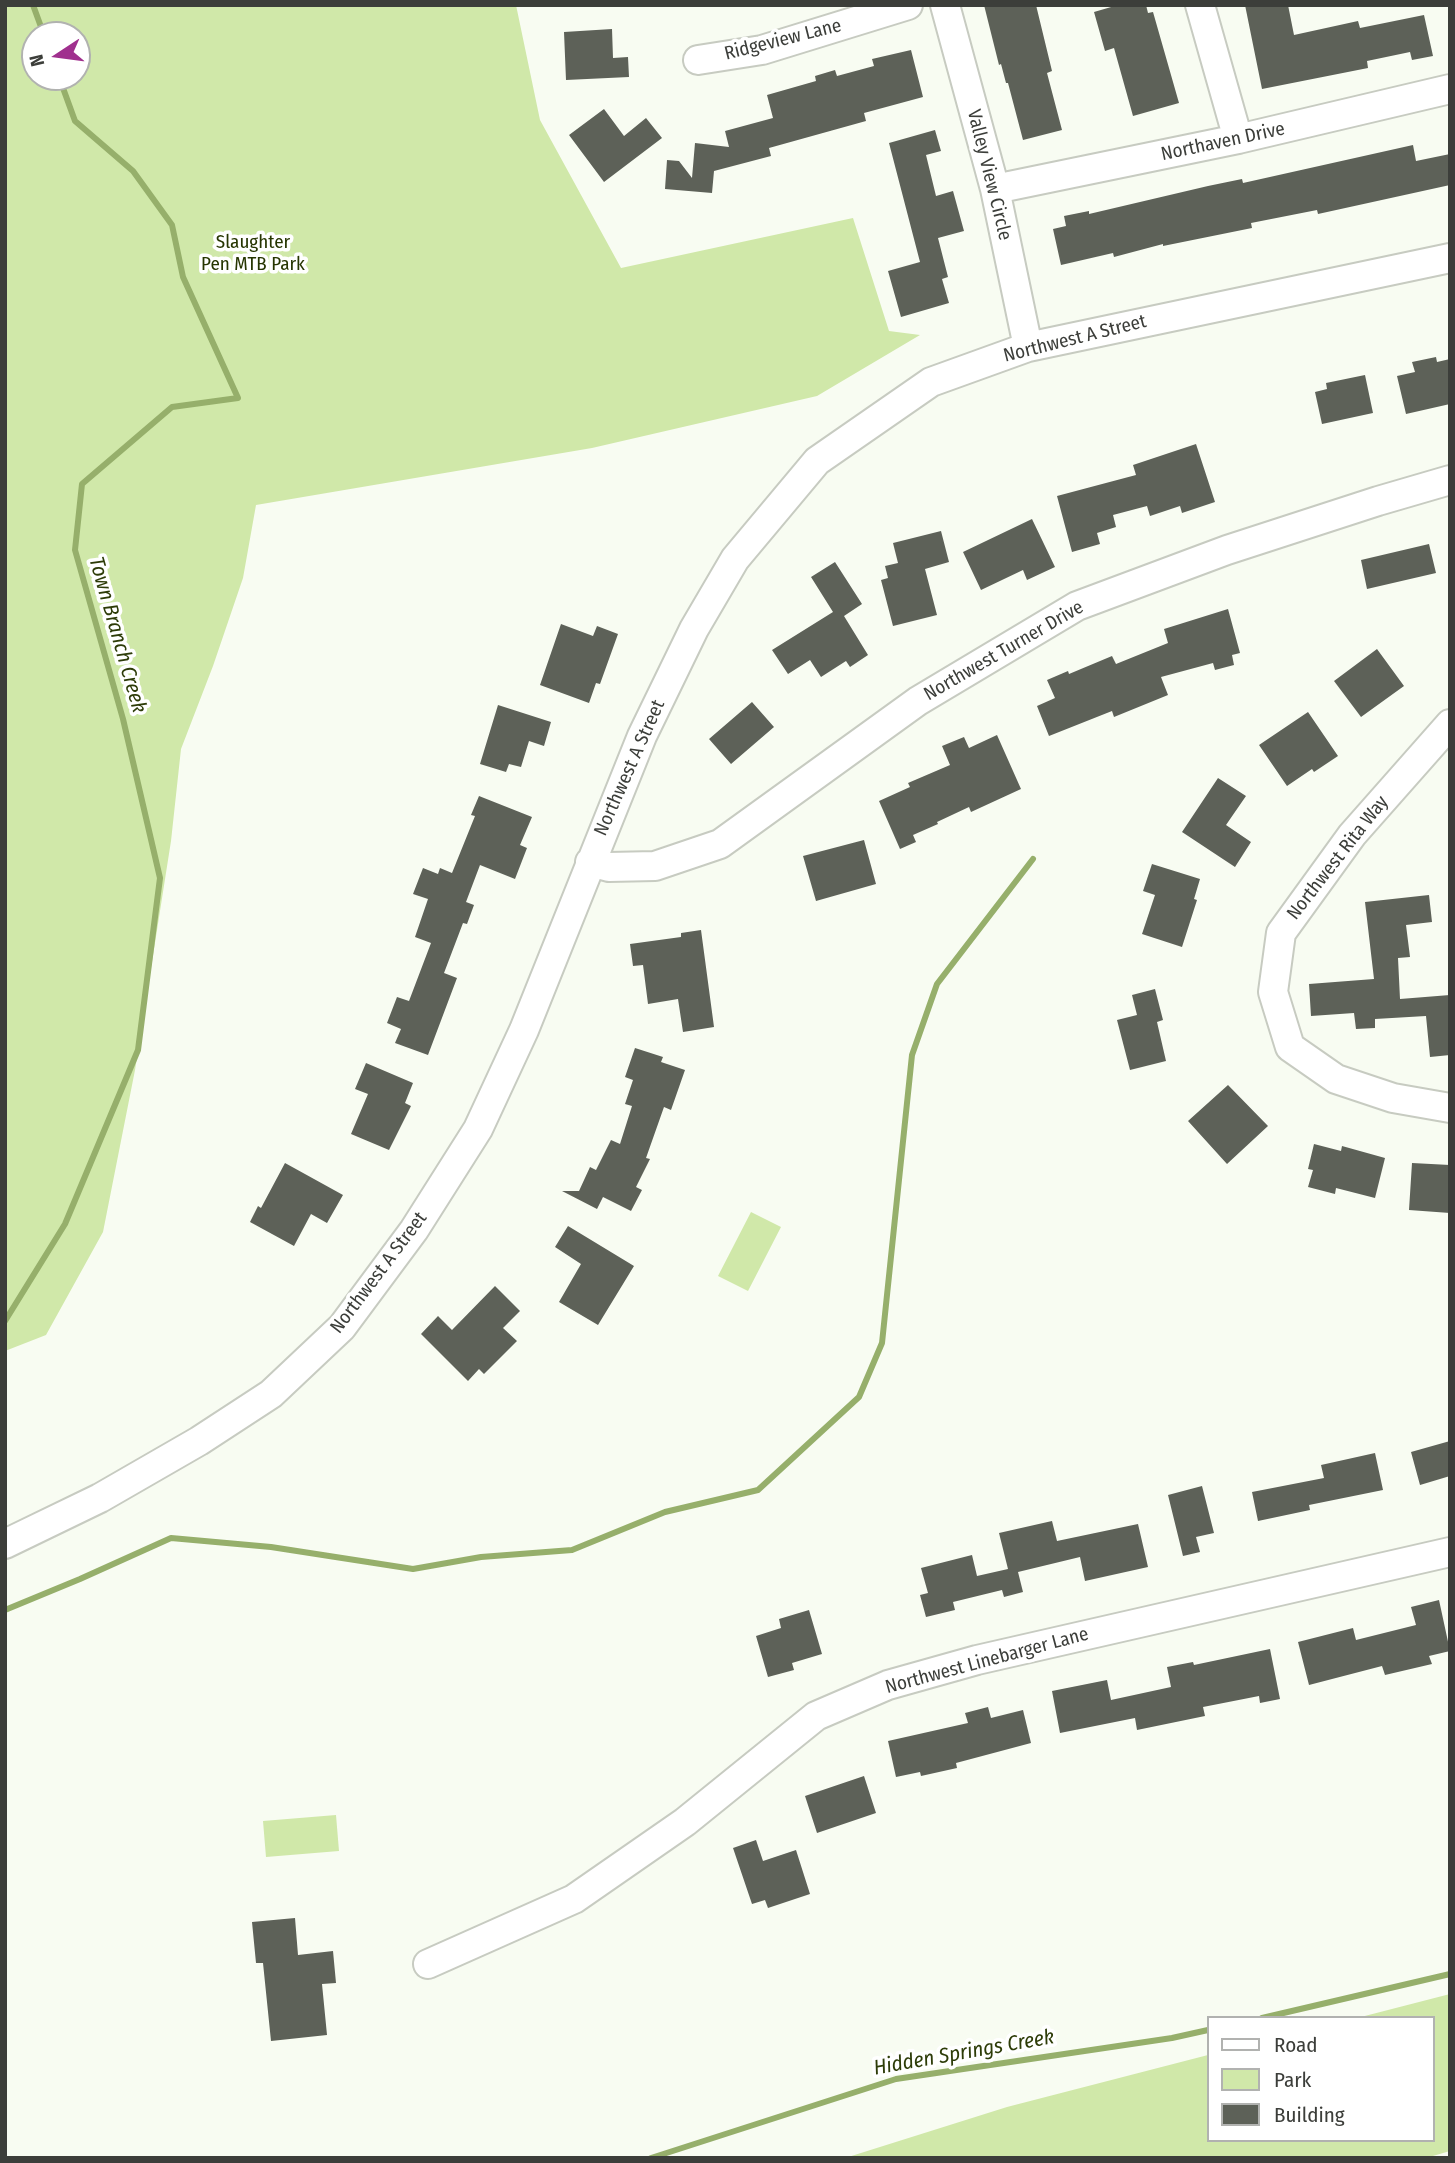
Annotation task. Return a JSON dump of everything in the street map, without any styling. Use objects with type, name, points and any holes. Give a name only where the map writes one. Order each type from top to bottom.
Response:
[{"type":"street","name":"Ridgeview Lane","points":[[698,60],[762,50],[908,5]]},
{"type":"street","name":"Valley View Circle","points":[[945,5],[995,190],[1028,347]]},
{"type":"street","points":[[1200,5],[1238,139]]},
{"type":"street","name":"Northaven Drive","points":[[995,190],[1238,139],[1450,89]]},
{"type":"street","name":"Northwest A Street","points":[[5,1544],[100,1498],[251,1408],[271,1394],[342,1327],[414,1230],[478,1129],[524,1030],[642,736],[694,629],[735,559],[817,461],[930,382],[1028,347],[1450,258]]},
{"type":"street","name":"Northwest Turner Drive","points":[[590,862],[609,867],[655,866],[720,844],[918,701],[1077,606],[1227,550],[1450,480]]},
{"type":"street","name":"Northwest Rita Way","points":[[1450,724],[1352,835],[1281,933],[1273,992],[1290,1046],[1336,1079],[1393,1098],[1450,1108]]},
{"type":"street","name":"Northwest Linebarger Lane","points":[[428,1964],[574,1899],[685,1822],[816,1716],[888,1685],[977,1660],[1450,1552]]},
{"type":"green space","name":"Slaughter Pen MTB Park","points":[[5,5],[516,5],[540,120],[621,268],[853,218],[889,331],[920,335],[817,396],[592,448],[256,505],[243,578],[181,749],[171,841],[135,1070],[103,1232],[46,1335],[5,1351]]},
{"type":"green space","points":[[751,1212],[781,1227],[748,1291],[718,1276]]},
{"type":"green space","points":[[336,1815],[339,1851],[266,1857],[263,1821]]},
{"type":"green space","points":[[1450,1994],[1450,2151],[1426,2158],[845,2158],[1007,2107],[1206,2056],[1206,2142],[1434,2142],[1434,2016],[1365,2016]]},
{"type":"building","points":[[984,5],[1036,5],[1052,71],[1047,73],[1062,130],[1023,140],[1008,83],[1001,64],[999,65]]},
{"type":"building","points":[[1118,5],[1146,5],[1148,13],[1153,12],[1179,103],[1133,116],[1114,48],[1105,51],[1094,12]]},
{"type":"building","points":[[1245,5],[1288,5],[1294,35],[1358,21],[1360,28],[1424,15],[1433,56],[1412,60],[1410,52],[1367,61],[1368,68],[1262,89]]},
{"type":"building","points":[[612,29],[613,58],[628,57],[629,77],[566,80],[564,32]]},
{"type":"building","points":[[911,50],[923,97],[864,113],[866,121],[769,148],[771,156],[714,171],[712,193],[665,189],[667,160],[679,161],[692,178],[695,143],[729,147],[725,131],[773,118],[767,95],[816,81],[815,76],[835,70],[837,76],[874,66],[872,59]]},
{"type":"building","points":[[604,109],[624,136],[646,118],[662,138],[604,182],[569,135]]},
{"type":"building","points":[[935,130],[941,151],[926,155],[936,196],[953,191],[964,231],[938,238],[948,277],[942,279],[949,303],[901,317],[888,271],[920,262],[889,143]]},
{"type":"building","points":[[1413,145],[1416,161],[1450,154],[1450,185],[1318,214],[1317,210],[1251,223],[1252,228],[1163,244],[1114,257],[1113,253],[1061,265],[1053,229],[1066,226],[1064,216],[1089,211],[1089,214],[1242,179],[1243,183]]},
{"type":"building","points":[[1436,357],[1437,362],[1450,359],[1450,404],[1406,414],[1397,376],[1415,372],[1412,362]]},
{"type":"building","points":[[1365,375],[1373,413],[1322,424],[1315,392],[1327,389],[1326,383]]},
{"type":"building","points":[[1196,444],[1215,502],[1182,513],[1180,506],[1150,516],[1147,506],[1113,515],[1116,527],[1097,533],[1100,544],[1072,552],[1057,496],[1136,475],[1133,465]]},
{"type":"building","points":[[1032,519],[1055,567],[1027,580],[1023,570],[981,590],[963,552]]},
{"type":"building","points":[[941,531],[949,562],[925,569],[937,615],[893,626],[881,580],[888,578],[885,566],[898,563],[893,543]]},
{"type":"building","points":[[1429,544],[1436,573],[1367,589],[1361,560]]},
{"type":"building","points":[[835,562],[862,604],[844,616],[868,655],[850,667],[846,661],[821,677],[810,660],[788,674],[772,650],[833,612],[811,577]]},
{"type":"building","points":[[1228,609],[1240,653],[1232,655],[1234,665],[1215,670],[1213,663],[1161,677],[1168,695],[1114,717],[1112,711],[1049,736],[1037,706],[1055,698],[1047,680],[1112,656],[1116,664],[1168,643],[1164,629]]},
{"type":"building","points":[[561,624],[593,636],[597,626],[618,634],[600,684],[596,683],[589,703],[540,685]]},
{"type":"building","points":[[1377,649],[1404,686],[1361,717],[1334,681]]},
{"type":"building","points":[[752,702],[774,727],[731,764],[709,739]]},
{"type":"building","points":[[498,705],[551,722],[544,746],[529,741],[521,767],[509,764],[506,772],[480,764]]},
{"type":"building","points":[[1308,712],[1338,756],[1287,786],[1259,745]]},
{"type":"building","points":[[997,735],[1021,789],[971,812],[969,807],[937,822],[938,824],[913,835],[916,842],[900,849],[879,801],[910,787],[908,783],[950,765],[942,746],[964,737],[969,748]]},
{"type":"building","points":[[1218,778],[1246,796],[1226,825],[1251,842],[1235,867],[1182,832]]},
{"type":"building","points":[[479,796],[532,817],[520,845],[527,848],[515,879],[480,865],[466,902],[474,905],[467,924],[463,923],[444,973],[457,978],[428,1055],[395,1043],[401,1029],[387,1023],[397,997],[409,1001],[431,943],[415,937],[428,899],[413,894],[423,868],[438,874],[440,868],[452,873],[475,816],[471,815]]},
{"type":"building","points":[[864,840],[876,884],[816,901],[803,856]]},
{"type":"building","points":[[1152,864],[1200,879],[1194,899],[1197,900],[1182,947],[1142,934],[1155,895],[1143,891]]},
{"type":"building","points":[[1429,895],[1432,922],[1406,925],[1410,957],[1398,958],[1400,999],[1450,995],[1450,1055],[1430,1057],[1426,1016],[1375,1019],[1375,1028],[1356,1029],[1354,1013],[1311,1016],[1309,984],[1374,979],[1365,902]]},
{"type":"building","points":[[701,930],[714,1027],[683,1032],[678,999],[648,1004],[643,965],[633,966],[630,944],[681,937],[681,933]]},
{"type":"building","points":[[1155,989],[1163,1020],[1157,1022],[1166,1061],[1130,1070],[1117,1020],[1137,1015],[1132,995]]},
{"type":"building","points":[[635,1048],[663,1057],[661,1062],[685,1070],[671,1110],[664,1107],[646,1158],[650,1159],[636,1187],[642,1190],[631,1211],[603,1197],[597,1209],[562,1191],[579,1191],[590,1167],[596,1170],[611,1140],[620,1144],[632,1106],[625,1104],[633,1080],[625,1077]]},
{"type":"building","points":[[366,1063],[413,1083],[405,1103],[411,1106],[389,1150],[351,1134],[368,1094],[355,1089]]},
{"type":"building","points":[[1228,1085],[1268,1126],[1227,1164],[1188,1121]]},
{"type":"building","points":[[1314,1144],[1341,1151],[1342,1146],[1385,1158],[1375,1198],[1336,1188],[1335,1194],[1308,1187],[1313,1170],[1308,1169]]},
{"type":"building","points":[[285,1163],[343,1195],[327,1223],[311,1214],[294,1246],[250,1222],[258,1206],[261,1208]]},
{"type":"building","points":[[1412,1163],[1450,1165],[1450,1213],[1409,1210]]},
{"type":"building","points":[[568,1226],[634,1266],[598,1325],[559,1302],[581,1264],[555,1247]]},
{"type":"building","points":[[495,1286],[520,1311],[503,1328],[517,1341],[484,1374],[479,1369],[468,1381],[421,1334],[438,1316],[452,1330]]},
{"type":"building","points":[[1450,1441],[1450,1476],[1420,1485],[1411,1452]]},
{"type":"building","points":[[1375,1453],[1383,1490],[1309,1505],[1310,1510],[1258,1521],[1252,1492],[1324,1478],[1321,1465]]},
{"type":"building","points":[[1202,1486],[1214,1533],[1196,1537],[1200,1552],[1183,1556],[1168,1495]]},
{"type":"building","points":[[1052,1521],[1057,1541],[1138,1524],[1148,1567],[1085,1581],[1080,1557],[1018,1572],[1023,1592],[1004,1597],[1002,1590],[953,1602],[955,1610],[926,1617],[920,1595],[928,1593],[921,1568],[972,1555],[977,1576],[1008,1569],[999,1533]]},
{"type":"building","points":[[1439,1600],[1450,1651],[1429,1656],[1432,1664],[1385,1675],[1382,1666],[1309,1685],[1298,1642],[1353,1628],[1356,1640],[1416,1625],[1411,1607]]},
{"type":"building","points":[[809,1610],[822,1654],[792,1663],[794,1670],[768,1677],[756,1636],[781,1628],[779,1619]]},
{"type":"building","points":[[1270,1649],[1280,1699],[1260,1703],[1259,1696],[1203,1707],[1205,1716],[1137,1730],[1135,1718],[1060,1733],[1052,1691],[1107,1680],[1111,1700],[1171,1687],[1167,1667],[1193,1662],[1194,1665]]},
{"type":"building","points":[[988,1707],[991,1718],[1023,1710],[1031,1743],[956,1763],[957,1768],[921,1776],[920,1772],[896,1777],[888,1741],[968,1723],[965,1713]]},
{"type":"building","points":[[864,1776],[876,1813],[817,1833],[805,1796]]},
{"type":"building","points":[[756,1840],[763,1861],[796,1850],[810,1894],[768,1908],[765,1900],[752,1904],[733,1848]]},
{"type":"building","points":[[295,1918],[298,1955],[333,1951],[336,1983],[322,1984],[327,2035],[271,2041],[263,1963],[256,1963],[252,1922]]},
{"type":"waterway","name":"Town Branch Creek","points":[[33,5],[39,21]]},
{"type":"waterway","name":"Town Branch Creek","points":[[5,1321],[65,1224],[138,1050],[160,878],[123,719],[75,550],[82,484],[172,407],[238,398],[183,277],[172,225],[133,171],[75,121],[64,91]]},
{"type":"waterway","points":[[5,1610],[171,1538],[271,1547],[413,1569],[481,1557],[572,1550],[665,1512],[758,1490],[859,1397],[882,1343],[912,1055],[937,984],[1033,859]]},
{"type":"waterway","name":"Hidden Springs Creek","points":[[1271,2016],[1450,1974]]},
{"type":"waterway","name":"Hidden Springs Creek","points":[[651,2158],[896,2079],[1172,2038],[1206,2030]]}]
